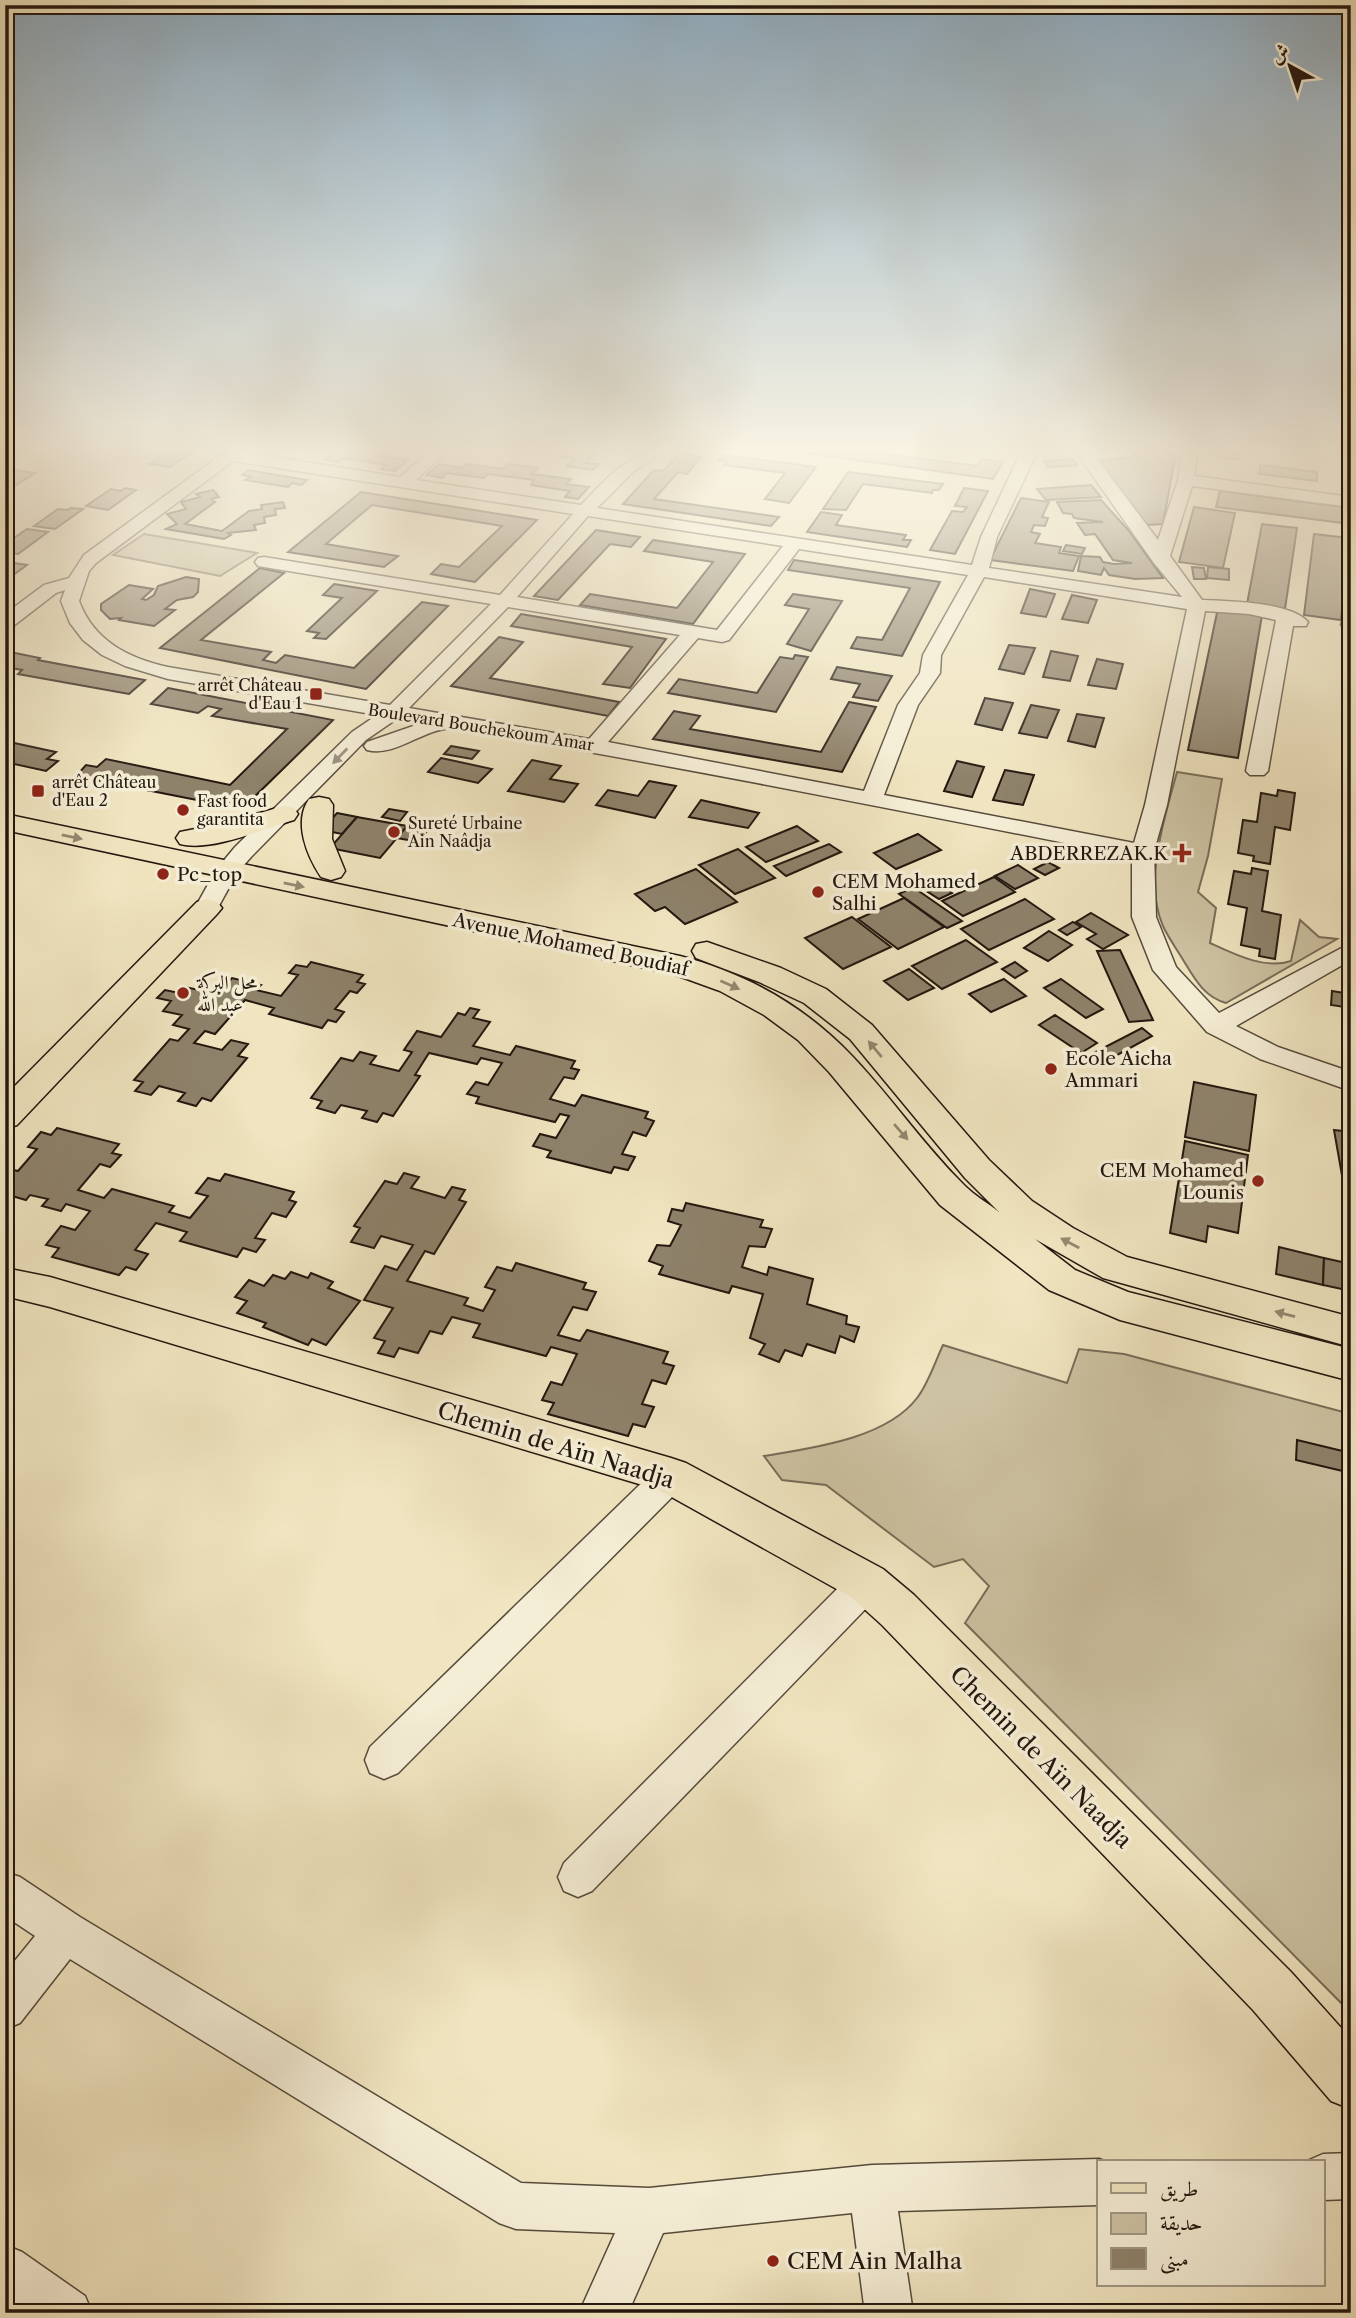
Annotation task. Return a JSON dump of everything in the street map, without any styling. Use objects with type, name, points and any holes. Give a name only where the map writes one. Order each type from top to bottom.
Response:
[{"type":"main road","name":"Avenue Mohamed Boudiaf","points":[[5,799],[190,838],[246,863],[331,871],[672,941],[726,957],[815,996],[861,1032],[977,1169],[1019,1210],[1060,1238],[1116,1268],[1351,1332]]},
{"type":"main road","points":[[319,805],[316,832],[323,858],[331,871]]},
{"type":"main road","points":[[190,838],[229,831],[284,814]]},
{"type":"main road","name":"Avenue Mohamed Boudiaf","points":[[5,822],[246,863],[680,966],[731,984],[775,1009],[809,1033],[858,1083],[954,1196],[1062,1280],[1120,1305],[1351,1365]]},
{"type":"main road","points":[[5,1117],[207,908]]},
{"type":"main road","name":"Chemin de Aïn Naadja","points":[[5,1282],[50,1292],[671,1476],[867,1583],[898,1610],[1272,1992],[1351,2081]]},
{"type":"street","points":[[5,623],[50,589],[76,582],[89,560]]},
{"type":"street","points":[[207,908],[284,814],[359,736],[393,713],[504,601],[540,560]]},
{"type":"street","points":[[264,562],[722,636],[781,560]]},
{"type":"street","points":[[905,560],[1197,605],[1233,607],[1293,619],[1256,771]]},
{"type":"street","points":[[872,798],[908,705],[930,673],[932,654],[979,571],[982,560]]},
{"type":"street","points":[[1161,560],[1197,605]]},
{"type":"street","name":"Boulevard Bouchekoum Amar","points":[[76,582],[70,601],[80,626],[107,650],[138,666],[393,713],[594,746],[1143,851]]},
{"type":"street","points":[[1197,605],[1156,805],[1143,851],[1144,917],[1165,970],[1216,1026],[1269,1053],[1351,1082]]},
{"type":"street","points":[[594,746],[693,632]]},
{"type":"street","points":[[246,863],[319,805],[374,746],[393,713]]},
{"type":"street","points":[[374,746],[445,722]]},
{"type":"street","points":[[1216,1026],[1351,950]]},
{"type":"street","points":[[384,1760],[671,1476]]},
{"type":"street","points":[[578,1877],[867,1583]]},
{"type":"street","points":[[5,1892],[65,1932],[516,2206],[649,2211],[872,2188],[1097,2182]]},
{"type":"street","points":[[5,2008],[65,1932]]},
{"type":"street","points":[[1324,2177],[1351,2176]]},
{"type":"street","points":[[872,2188],[889,2313]]},
{"type":"street","points":[[603,2313],[649,2211]]},
{"type":"street","points":[[5,2269],[68,2313]]},
{"type":"green space","points":[[139,560],[245,560],[220,576]]},
{"type":"green space","points":[[1177,772],[1222,779],[1208,856],[1198,892],[1216,908],[1210,943],[1250,960],[1271,964],[1291,961],[1300,920],[1319,937],[1337,939],[1226,1003],[1212,997],[1197,982],[1165,931],[1157,908],[1155,869]]},
{"type":"green space","points":[[943,1345],[1067,1383],[1079,1349],[1124,1354],[1351,1414],[1351,2013],[965,1623],[989,1586],[963,1559],[934,1567],[826,1485],[782,1480],[764,1456],[825,1445],[887,1423],[917,1398]]},
{"type":"building","points":[[340,560],[393,560],[384,567]]},
{"type":"building","points":[[466,560],[497,560],[475,582],[431,574],[441,564],[459,567]]},
{"type":"building","points":[[568,560],[595,560],[558,600],[534,596]]},
{"type":"building","points":[[702,560],[740,560],[693,624],[580,605],[590,594],[677,608],[713,562]]},
{"type":"building","points":[[795,560],[940,582],[902,656],[851,648],[857,637],[882,640],[910,588],[788,570]]},
{"type":"building","points":[[991,560],[1077,560],[1073,571]]},
{"type":"building","points":[[1080,560],[1132,563],[1114,560],[1150,560],[1163,578],[1135,579],[1109,575],[1104,568],[1101,575],[1078,571]]},
{"type":"building","points":[[1179,560],[1225,560],[1223,568]]},
{"type":"building","points":[[1255,560],[1292,560],[1285,609],[1247,604]]},
{"type":"building","points":[[1311,560],[1346,560],[1341,620],[1304,615]]},
{"type":"building","points":[[7,562],[27,565],[5,581]]},
{"type":"building","points":[[1192,567],[1204,568],[1206,579],[1194,579]]},
{"type":"building","points":[[1208,567],[1229,569],[1229,580],[1207,578]]},
{"type":"building","points":[[260,568],[284,573],[201,640],[271,652],[263,660],[276,663],[285,655],[354,668],[422,602],[448,606],[366,689],[160,648]]},
{"type":"building","points":[[186,577],[199,579],[198,592],[193,597],[177,600],[165,609],[175,610],[154,626],[119,620],[121,618],[110,619],[101,610],[101,604],[129,585],[153,589],[142,599],[146,600],[154,595],[158,586]]},
{"type":"building","points":[[334,584],[377,591],[326,639],[314,638],[319,633],[307,631],[342,598],[323,595]]},
{"type":"building","points":[[1030,589],[1055,594],[1046,617],[1021,613]]},
{"type":"building","points":[[793,594],[842,601],[811,651],[787,644],[809,609],[785,605]]},
{"type":"building","points":[[1072,595],[1097,600],[1088,623],[1062,619]]},
{"type":"building","points":[[1218,608],[1262,615],[1238,758],[1188,750]]},
{"type":"building","points":[[521,614],[666,639],[630,688],[603,684],[632,647],[511,626]]},
{"type":"building","points":[[499,637],[523,642],[490,678],[619,702],[608,716],[451,686]]},
{"type":"building","points":[[1009,645],[1035,648],[1024,674],[999,669]]},
{"type":"building","points":[[5,651],[40,658],[38,660],[145,680],[129,694],[18,674],[22,670],[5,667]]},
{"type":"building","points":[[1051,651],[1078,656],[1070,681],[1043,677]]},
{"type":"building","points":[[795,655],[808,657],[776,712],[668,693],[679,679],[757,693],[780,657],[793,659]]},
{"type":"building","points":[[1097,659],[1123,664],[1116,689],[1088,685]]},
{"type":"building","points":[[837,667],[892,676],[878,701],[853,697],[860,684],[831,679]]},
{"type":"building","points":[[168,688],[333,720],[242,809],[76,776],[86,765],[97,767],[106,759],[230,785],[287,729],[212,716],[221,709],[208,706],[198,713],[151,704]]},
{"type":"building","points":[[985,698],[1013,703],[1002,730],[975,724]]},
{"type":"building","points":[[849,702],[876,707],[842,772],[653,739],[674,711],[700,716],[690,729],[821,752]]},
{"type":"building","points":[[1031,705],[1059,710],[1047,738],[1019,733]]},
{"type":"building","points":[[1077,714],[1104,718],[1095,747],[1068,741]]},
{"type":"building","points":[[5,741],[56,752],[47,759],[58,761],[46,771],[5,762]]},
{"type":"building","points":[[451,746],[479,751],[472,759],[444,754]]},
{"type":"building","points":[[441,758],[492,769],[478,783],[428,772]]},
{"type":"building","points":[[532,760],[561,766],[550,779],[578,784],[564,802],[508,791]]},
{"type":"building","points":[[957,761],[984,767],[972,797],[944,791]]},
{"type":"building","points":[[1005,770],[1034,775],[1023,805],[993,800]]},
{"type":"building","points":[[649,781],[676,786],[655,818],[596,805],[608,790],[638,796]]},
{"type":"building","points":[[1278,790],[1295,793],[1290,830],[1275,827],[1270,864],[1253,861],[1254,856],[1238,853],[1243,820],[1257,822],[1261,793],[1277,796]]},
{"type":"building","points":[[701,800],[759,813],[748,828],[689,817]]},
{"type":"building","points":[[389,809],[407,812],[400,821],[382,817]]},
{"type":"building","points":[[337,813],[357,817],[342,834],[322,830]]},
{"type":"building","points":[[357,817],[407,826],[380,858],[330,848]]},
{"type":"building","points":[[407,826],[428,830],[419,842],[397,838]]},
{"type":"building","points":[[797,826],[818,841],[766,862],[746,847]]},
{"type":"building","points":[[918,834],[941,850],[896,869],[874,853]]},
{"type":"building","points":[[829,844],[841,852],[786,876],[774,866]]},
{"type":"building","points":[[738,849],[775,878],[735,894],[699,865]]},
{"type":"building","points":[[1048,862],[1059,868],[1045,875],[1034,869]]},
{"type":"building","points":[[1018,865],[1038,878],[1015,889],[995,876]]},
{"type":"building","points":[[1252,868],[1268,871],[1262,911],[1281,915],[1275,959],[1259,956],[1260,949],[1241,945],[1247,908],[1228,904],[1234,871],[1251,874]]},
{"type":"building","points":[[696,869],[737,902],[685,924],[665,907],[655,911],[635,894]]},
{"type":"building","points":[[994,877],[1015,892],[963,916],[942,901]]},
{"type":"building","points":[[941,885],[952,893],[939,899],[928,892]]},
{"type":"building","points":[[913,887],[962,921],[947,928],[899,894]]},
{"type":"building","points":[[904,898],[944,927],[898,949],[858,919]]},
{"type":"building","points":[[1025,899],[1054,919],[989,950],[961,929]]},
{"type":"building","points":[[1091,913],[1128,935],[1103,949],[1087,939],[1096,934],[1076,922]]},
{"type":"building","points":[[852,917],[891,947],[843,969],[805,938]]},
{"type":"building","points":[[1073,922],[1081,927],[1067,935],[1059,930]]},
{"type":"building","points":[[1049,931],[1072,945],[1048,961],[1024,948]]},
{"type":"building","points":[[966,940],[997,962],[942,989],[912,966]]},
{"type":"building","points":[[1120,950],[1153,1020],[1129,1022],[1097,951]]},
{"type":"building","points":[[311,962],[363,975],[357,982],[365,984],[357,993],[350,991],[335,1009],[344,1012],[336,1022],[328,1020],[322,1028],[269,1014],[274,1008],[245,1000],[215,1034],[205,1031],[194,1043],[222,1050],[231,1040],[248,1044],[238,1056],[247,1058],[211,1101],[202,1098],[196,1106],[178,1101],[185,1093],[159,1086],[151,1095],[135,1091],[143,1082],[134,1080],[170,1039],[178,1041],[189,1029],[173,1025],[182,1015],[163,1011],[171,1001],[157,998],[165,990],[179,993],[185,987],[218,994],[232,978],[261,985],[256,990],[281,996],[298,975],[289,973],[296,965],[307,967]]},
{"type":"building","points":[[1015,962],[1027,971],[1015,978],[1002,969]]},
{"type":"building","points":[[909,969],[934,988],[908,1000],[884,981]]},
{"type":"building","points":[[1004,979],[1026,996],[991,1012],[969,994]]},
{"type":"building","points":[[1061,979],[1103,1009],[1086,1018],[1044,988]]},
{"type":"building","points":[[1332,991],[1351,994],[1351,1017],[1345,1016],[1345,1007],[1331,1005]]},
{"type":"building","points":[[470,1008],[479,1010],[473,1018],[490,1022],[473,1046],[510,1055],[516,1046],[575,1061],[571,1068],[579,1070],[574,1079],[564,1077],[550,1099],[575,1106],[582,1095],[648,1112],[645,1118],[654,1121],[646,1136],[633,1132],[622,1154],[635,1157],[628,1170],[614,1167],[611,1173],[547,1157],[551,1151],[533,1146],[540,1134],[556,1138],[569,1116],[560,1114],[555,1122],[476,1103],[479,1097],[467,1094],[476,1082],[488,1085],[502,1063],[481,1058],[477,1064],[429,1053],[415,1075],[420,1076],[393,1116],[383,1113],[377,1122],[362,1118],[367,1111],[341,1105],[335,1113],[317,1108],[322,1101],[311,1098],[341,1058],[353,1061],[360,1052],[376,1056],[370,1064],[399,1071],[412,1052],[404,1050],[417,1031],[441,1037],[458,1013],[465,1015]]},
{"type":"building","points":[[1055,1015],[1097,1043],[1081,1053],[1039,1025]]},
{"type":"building","points":[[1142,1028],[1152,1036],[1099,1065],[1084,1058]]},
{"type":"building","points":[[1194,1082],[1256,1095],[1249,1151],[1185,1137]]},
{"type":"building","points":[[57,1128],[119,1144],[112,1153],[121,1155],[110,1167],[100,1164],[78,1190],[104,1198],[112,1189],[174,1206],[169,1212],[190,1218],[208,1196],[196,1193],[208,1178],[220,1181],[225,1174],[294,1192],[289,1200],[296,1202],[286,1217],[272,1213],[255,1238],[265,1240],[256,1252],[243,1248],[237,1257],[180,1241],[187,1232],[156,1223],[135,1250],[148,1254],[136,1270],[126,1267],[119,1275],[52,1257],[59,1248],[46,1245],[61,1226],[75,1230],[90,1211],[66,1204],[61,1211],[42,1206],[48,1199],[30,1195],[26,1200],[5,1194],[5,1170],[7,1168],[18,1171],[37,1149],[28,1147],[41,1132],[51,1135]]},
{"type":"building","points":[[1334,1130],[1351,1132],[1351,1204],[1347,1204]]},
{"type":"building","points":[[1185,1141],[1248,1155],[1238,1233],[1208,1226],[1206,1242],[1170,1233]]},
{"type":"building","points":[[404,1173],[419,1177],[411,1188],[445,1198],[452,1187],[465,1190],[459,1200],[466,1202],[434,1254],[425,1251],[407,1281],[468,1298],[464,1305],[483,1311],[495,1290],[485,1287],[497,1267],[512,1271],[516,1263],[586,1283],[583,1289],[596,1292],[587,1310],[573,1307],[558,1335],[580,1341],[587,1330],[668,1352],[663,1363],[674,1366],[666,1384],[652,1380],[642,1404],[654,1407],[645,1427],[633,1424],[628,1436],[548,1414],[554,1403],[542,1400],[551,1382],[562,1385],[577,1354],[551,1347],[546,1356],[473,1337],[480,1324],[452,1317],[442,1334],[430,1331],[418,1353],[399,1348],[394,1357],[378,1353],[385,1341],[374,1338],[393,1308],[364,1300],[385,1266],[397,1270],[413,1245],[381,1236],[374,1248],[351,1242],[360,1228],[354,1226],[385,1181],[397,1184]]},
{"type":"building","points":[[686,1203],[763,1220],[760,1227],[772,1229],[765,1247],[749,1246],[742,1267],[767,1275],[769,1267],[813,1279],[807,1304],[847,1316],[846,1324],[859,1327],[854,1342],[840,1336],[835,1353],[807,1344],[802,1356],[785,1350],[779,1362],[759,1354],[765,1344],[750,1338],[763,1294],[732,1286],[729,1293],[659,1274],[663,1266],[649,1261],[657,1245],[670,1246],[681,1225],[668,1221],[672,1209],[683,1211]]},
{"type":"building","points":[[1279,1247],[1324,1258],[1323,1285],[1276,1274]]},
{"type":"building","points":[[1324,1258],[1351,1264],[1351,1291],[1323,1285]]},
{"type":"building","points":[[291,1272],[308,1278],[311,1273],[333,1282],[328,1288],[360,1301],[326,1345],[312,1339],[308,1345],[263,1327],[266,1323],[237,1313],[247,1301],[235,1297],[249,1280],[264,1286],[273,1275],[285,1279]]},
{"type":"building","points":[[1297,1440],[1351,1453],[1351,1473],[1296,1460]]},
{"type":"place","name":"arrêt Château d'Eau 1","points":[[316,694]]},
{"type":"place","name":"arrêt Château d'Eau 2","points":[[38,791]]},
{"type":"place","name":"Fast food garantita","points":[[183,810]]},
{"type":"place","name":"Sureté Urbaine Ain Naâdja","points":[[394,832]]},
{"type":"place","name":"ABDERREZAK.K","points":[[1182,853]]},
{"type":"place","name":"Pc_top","points":[[163,874]]},
{"type":"place","name":"CEM Mohamed Salhi","points":[[818,892]]},
{"type":"place","name":"محل البركة عبد الله","points":[[183,993]]},
{"type":"place","name":"Ecole Aicha Ammari","points":[[1051,1069]]},
{"type":"place","name":"CEM Mohamed Lounis","points":[[1258,1181]]},
{"type":"place","name":"CEM Ain Malha","points":[[773,2261]]}]
